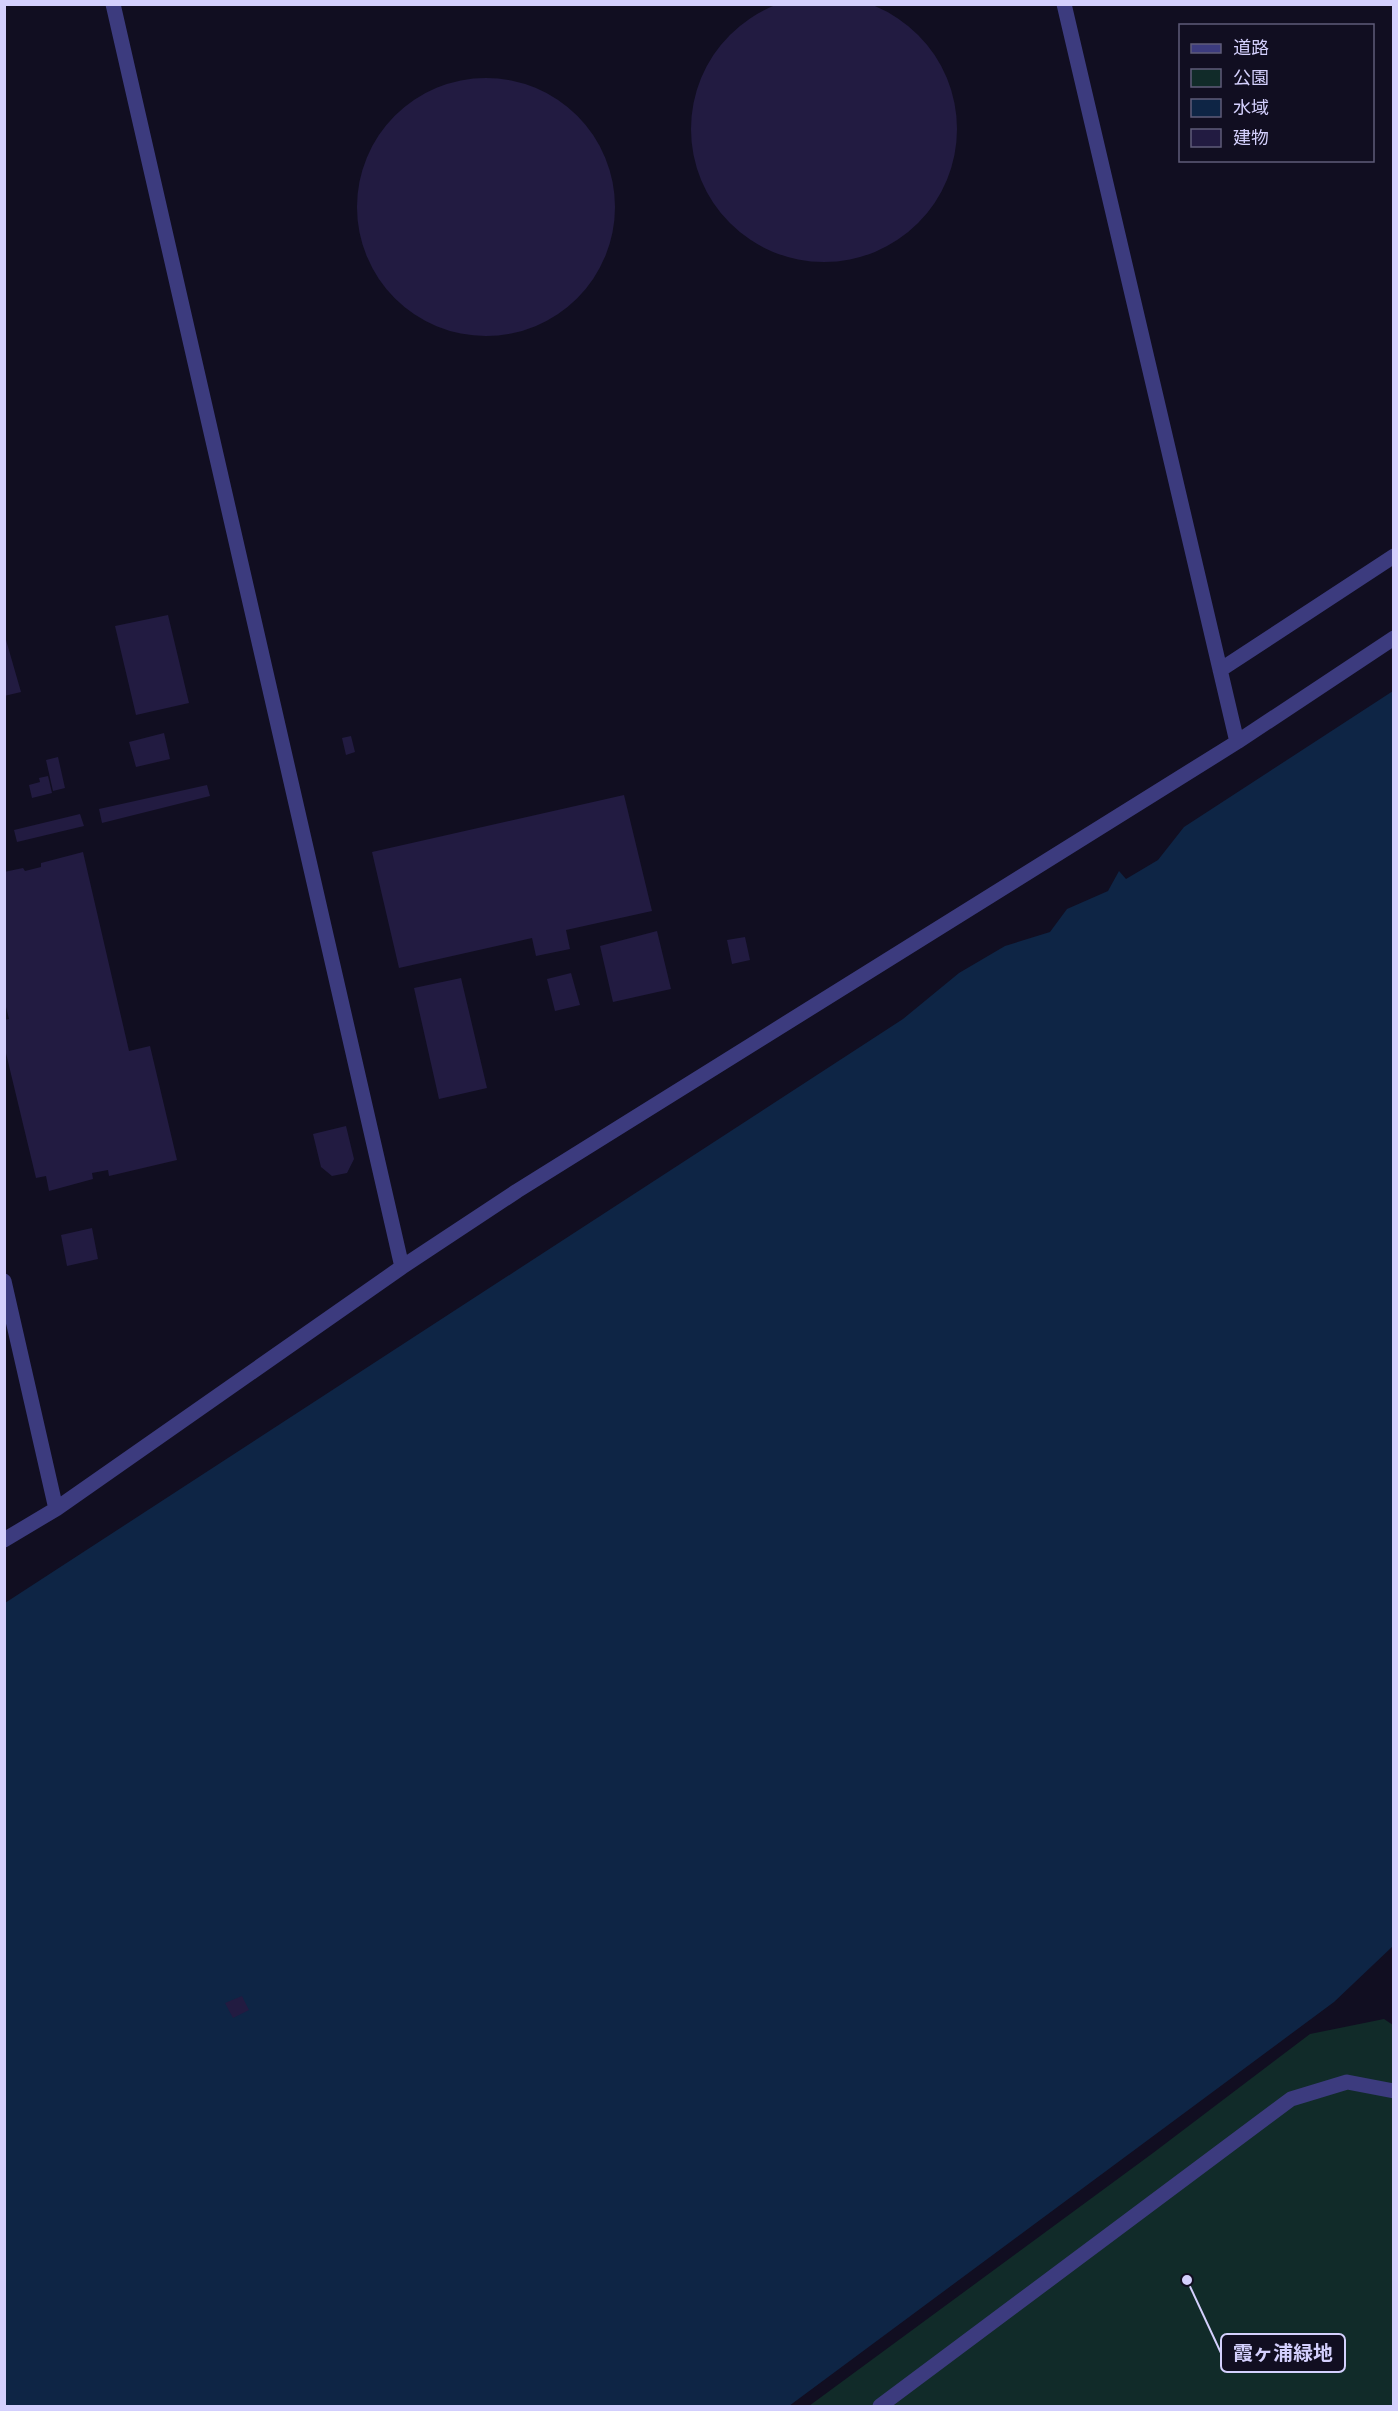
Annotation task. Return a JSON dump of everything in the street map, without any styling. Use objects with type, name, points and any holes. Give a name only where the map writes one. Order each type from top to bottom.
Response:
[{"type":"lane","points":[[113,4],[402,1267]]},
{"type":"lane","points":[[1064,4],[1237,742]]},
{"type":"lane","points":[[1220,670],[1394,556]]},
{"type":"lane","points":[[4,1540],[56,1509],[402,1267],[537,1179],[1237,742],[1394,638]]},
{"type":"lane","points":[[4,1281],[56,1509]]},
{"type":"lane","points":[[880,2406],[1291,2099],[1347,2082],[1394,2091]]},
{"type":"green space","points":[[1384,2019],[1393,2025],[1393,2406],[809,2406],[1153,2153],[1310,2034]]},
{"type":"water","points":[[1393,691],[1393,1946],[1334,2002],[789,2406],[5,2406],[5,1603],[903,1019],[959,973],[1005,946],[1050,932],[1067,909],[1108,891],[1119,871],[1126,879],[1158,860],[1184,827]]},
{"type":"building","points":[[798,-1],[850,-1],[875,6],[908,26],[927,45],[941,66],[951,91],[956,116],[956,142],[947,180],[934,203],[918,223],[898,239],[875,252],[850,259],[824,262],[798,259],[773,252],[750,239],[730,223],[714,203],[701,180],[694,155],[691,129],[694,103],[701,78],[721,45],[740,26],[761,12]]},
{"type":"building","points":[[486,78],[511,81],[535,88],[557,100],[577,116],[593,136],[605,158],[612,182],[615,207],[612,232],[605,256],[593,278],[577,298],[557,314],[535,326],[511,333],[486,336],[461,333],[437,326],[415,314],[395,298],[379,278],[367,256],[360,232],[357,207],[360,182],[367,158],[379,136],[395,116],[415,100],[437,88],[461,81]]},
{"type":"building","points":[[168,615],[189,703],[136,715],[115,626]]},
{"type":"building","points":[[4,633],[21,692],[4,696]]},
{"type":"building","points":[[164,733],[170,759],[136,767],[129,742]]},
{"type":"building","points":[[351,736],[355,752],[346,755],[342,738]]},
{"type":"building","points":[[58,757],[65,788],[53,791],[46,760]]},
{"type":"building","points":[[48,776],[52,793],[32,798],[29,785],[40,782],[39,778]]},
{"type":"building","points":[[207,785],[210,796],[102,823],[99,809]]},
{"type":"building","points":[[624,795],[652,911],[566,930],[570,949],[536,956],[532,938],[399,968],[372,852]]},
{"type":"building","points":[[80,814],[84,826],[17,842],[14,830]]},
{"type":"building","points":[[83,852],[129,1051],[150,1046],[177,1160],[109,1176],[108,1170],[92,1173],[93,1179],[49,1191],[46,1176],[36,1178],[4,1045],[4,1020],[9,1019],[4,999],[4,872],[23,868],[25,871],[41,867],[41,863]]},
{"type":"building","points":[[657,931],[671,989],[613,1002],[600,946]]},
{"type":"building","points":[[745,937],[750,960],[732,964],[727,940]]},
{"type":"building","points":[[571,973],[580,1005],[555,1011],[547,979]]},
{"type":"building","points":[[461,978],[487,1088],[439,1099],[414,988]]},
{"type":"building","points":[[346,1126],[354,1159],[347,1173],[332,1176],[321,1167],[313,1134]]},
{"type":"building","points":[[92,1228],[98,1259],[67,1266],[61,1235]]},
{"type":"building","points":[[242,1996],[249,2010],[233,2018],[225,2003]]},
{"type":"place","name":"霞ヶ浦緑地","points":[[1187,2280]]}]
